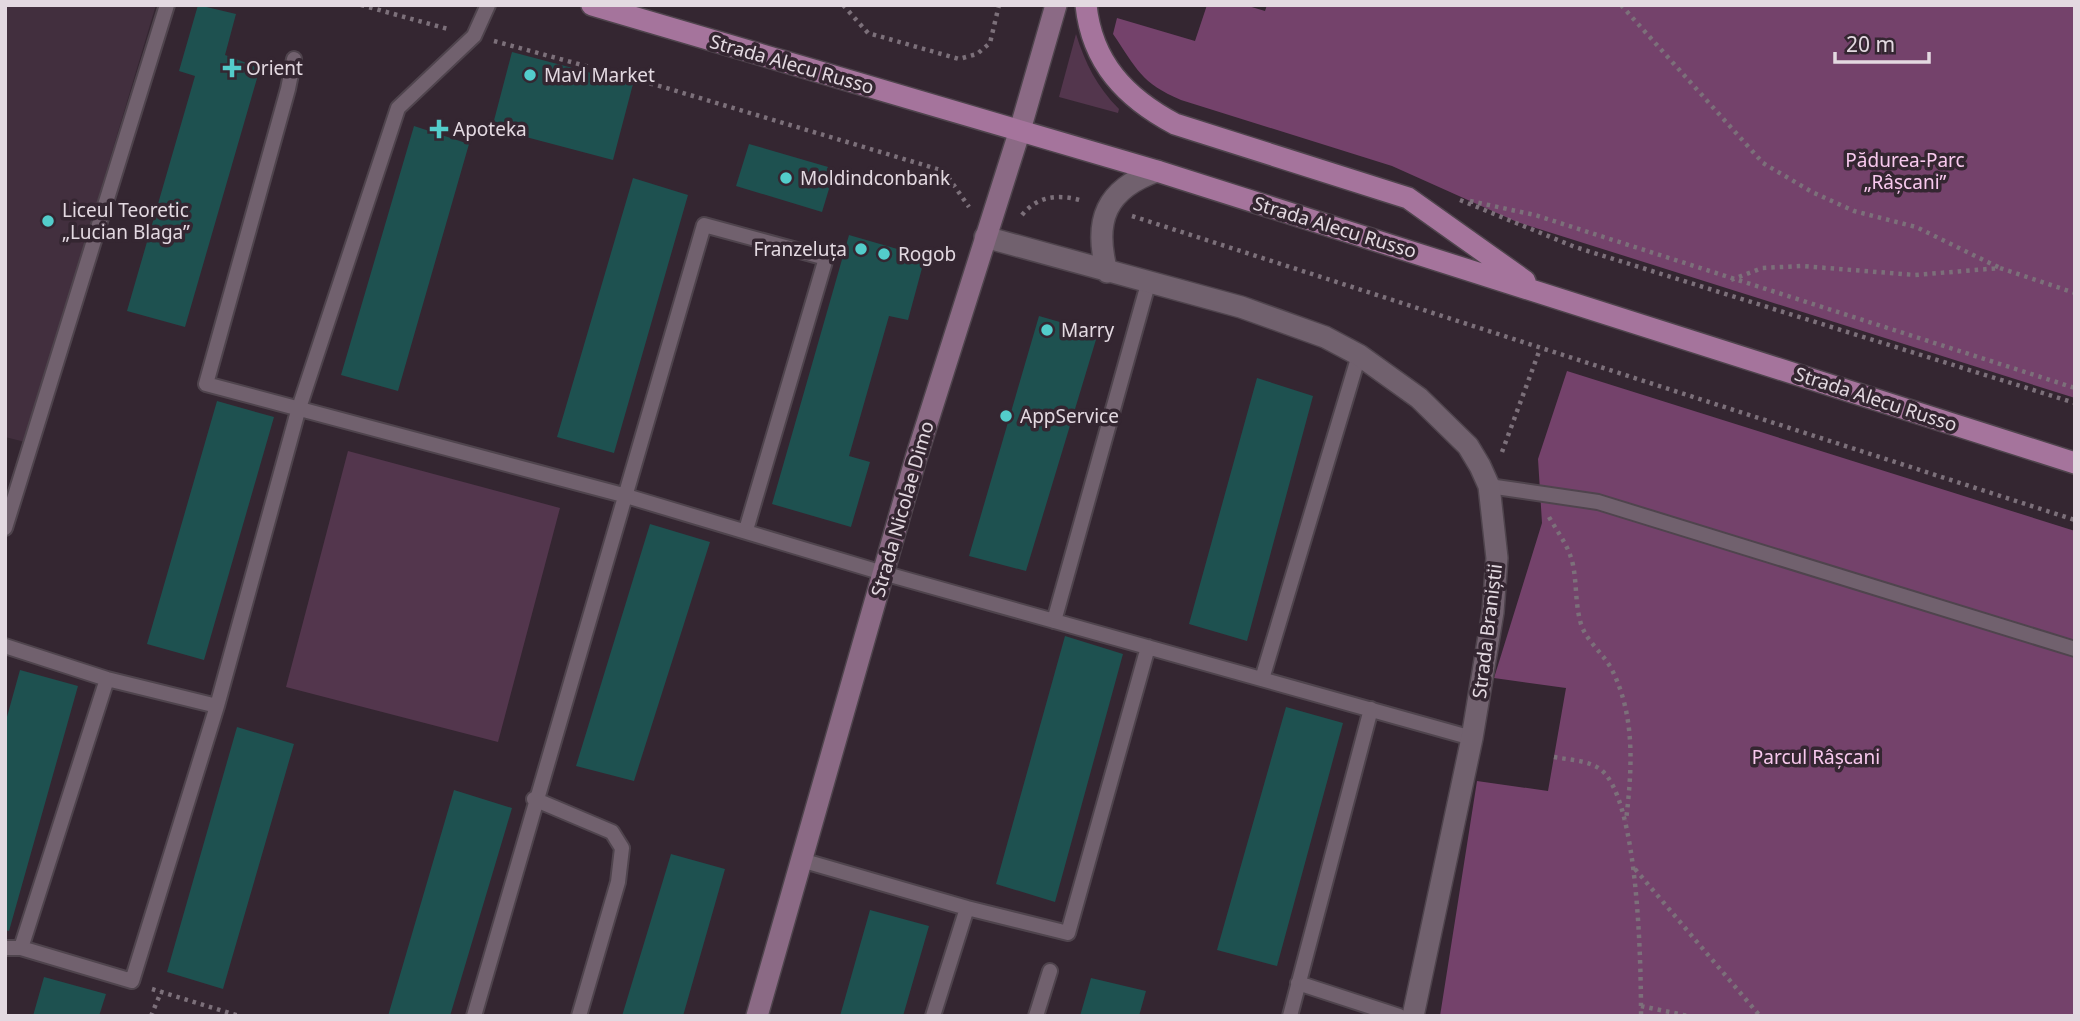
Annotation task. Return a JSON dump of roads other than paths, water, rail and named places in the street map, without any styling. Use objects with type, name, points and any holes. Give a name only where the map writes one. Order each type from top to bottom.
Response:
[{"type":"main road","name":"Strada Alecu Russo","points":[[592,5],[1157,171],[2075,463]]},
{"type":"main road","name":"Strada Nicolae Dimo","points":[[757,1016],[883,573],[1056,5]]},
{"type":"main road","points":[[1086,5],[1102,61],[1121,86],[1150,110],[1175,124],[1408,198],[1541,292]]},
{"type":"street","points":[[1107,272],[1101,250],[1107,208],[1125,185],[1157,171]]},
{"type":"street","name":"Strada Braniștii","points":[[988,227],[1107,272],[1287,321],[1359,355],[1445,420],[1468,446],[1489,485],[1497,558],[1493,612],[1472,738],[1413,1016]]},
{"type":"lane","points":[[5,528],[167,5]]},
{"type":"lane","points":[[5,948],[21,948],[132,981],[217,706],[298,411],[398,108],[474,36],[488,5]]},
{"type":"lane","points":[[294,59],[206,384],[298,411],[623,495],[883,573],[1472,738]]},
{"type":"lane","points":[[474,1016],[534,799],[704,225],[827,258],[746,530]]},
{"type":"lane","points":[[1054,621],[1148,284]]},
{"type":"lane","points":[[1262,680],[1359,355]]},
{"type":"lane","points":[[1489,485],[1598,502],[2075,649]]},
{"type":"lane","points":[[5,646],[107,679],[217,706]]},
{"type":"lane","points":[[801,860],[967,908],[1068,933],[1148,648]]},
{"type":"lane","points":[[21,948],[107,679]]},
{"type":"lane","points":[[1290,1016],[1371,709]]},
{"type":"lane","points":[[534,799],[612,832],[622,848],[618,882],[579,1016]]},
{"type":"lane","points":[[933,1016],[967,908]]},
{"type":"lane","points":[[1036,1016],[1050,971]]},
{"type":"lane","points":[[1298,983],[1399,1016]]},
{"type":"place","name":"Orient","points":[[232,68]]},
{"type":"place","name":"Mavl Market","points":[[530,75]]},
{"type":"place","name":"Apoteka","points":[[439,129]]},
{"type":"place","name":"Moldindconbank","points":[[786,178]]},
{"type":"place","name":"Liceul Teoretic „Lucian Blaga”","points":[[48,221]]},
{"type":"place","name":"Franzeluța","points":[[861,249]]},
{"type":"place","name":"Rogob","points":[[884,254]]},
{"type":"place","name":"Marry","points":[[1047,330]]},
{"type":"place","name":"AppService","points":[[1006,416]]},
{"type":"park label","name":"Pădurea-Parc „Râșcani”","points":[[1905,171]]},
{"type":"park label","name":"Parcul Râșcani","points":[[1816,757]]}]
